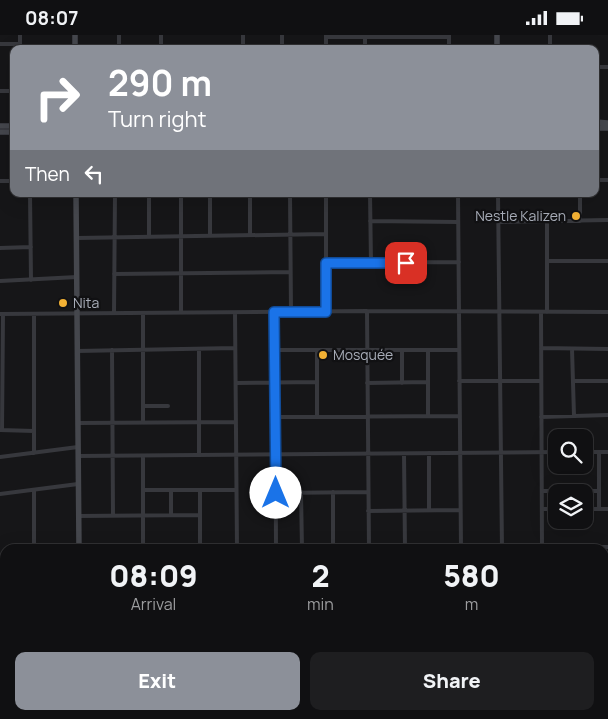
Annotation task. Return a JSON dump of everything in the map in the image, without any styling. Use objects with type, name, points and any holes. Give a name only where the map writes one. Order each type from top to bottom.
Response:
[{"type":"street","points":[[326,36],[449,36]]},
{"type":"street","points":[[30,197],[31,280]]},
{"type":"street","points":[[76,197],[78,544]]},
{"type":"street","points":[[114,313],[115,197]]},
{"type":"street","points":[[148,197],[149,237]]},
{"type":"street","points":[[181,197],[181,313]]},
{"type":"street","points":[[210,197],[210,236]]},
{"type":"street","points":[[250,197],[250,235]]},
{"type":"street","points":[[290,197],[291,312]]},
{"type":"street","points":[[326,197],[326,312]]},
{"type":"street","points":[[370,197],[371,263]]},
{"type":"street","points":[[458,197],[461,544]]},
{"type":"street","points":[[498,197],[502,544]]},
{"type":"street","points":[[580,197],[580,221]]},
{"type":"street","points":[[498,222],[608,220]]},
{"type":"street","points":[[370,221],[458,222]]},
{"type":"street","points":[[547,221],[547,312]]},
{"type":"street","points":[[77,238],[326,234]]},
{"type":"street","points":[[0,248],[31,247]]},
{"type":"street","points":[[547,261],[608,261]]},
{"type":"street","points":[[326,263],[459,262]]},
{"type":"street","points":[[114,274],[290,272]]},
{"type":"street","points":[[0,281],[77,277]]},
{"type":"street","points":[[367,311],[369,544]]},
{"type":"street","points":[[34,431],[1,430],[2,314],[608,311]]},
{"type":"street","points":[[274,312],[276,544]]},
{"type":"street","points":[[541,312],[542,544]]},
{"type":"street","points":[[143,313],[143,423]]},
{"type":"street","points":[[235,313],[237,544]]},
{"type":"street","points":[[34,314],[34,453]]},
{"type":"street","points":[[77,351],[235,348]]},
{"type":"street","points":[[199,349],[199,455]]},
{"type":"street","points":[[541,349],[608,349]]},
{"type":"street","points":[[572,349],[574,416]]},
{"type":"street","points":[[112,350],[113,515]]},
{"type":"street","points":[[275,350],[459,350]]},
{"type":"street","points":[[317,350],[317,417]]},
{"type":"street","points":[[402,350],[402,383]]},
{"type":"street","points":[[428,350],[428,416]]},
{"type":"street","points":[[460,381],[541,381]]},
{"type":"street","points":[[573,381],[608,381]]},
{"type":"street","points":[[236,383],[317,382]]},
{"type":"street","points":[[368,383],[428,382]]},
{"type":"street","points":[[143,406],[168,406]]},
{"type":"street","points":[[542,417],[608,415]]},
{"type":"street","points":[[275,417],[460,416]]},
{"type":"street","points":[[78,423],[236,422]]},
{"type":"street","points":[[0,457],[78,447]]},
{"type":"street","points":[[593,452],[608,452]]},
{"type":"street","points":[[599,452],[599,509]]},
{"type":"street","points":[[429,453],[429,510]]},
{"type":"street","points":[[78,456],[548,453]]},
{"type":"street","points":[[404,454],[404,544]]},
{"type":"street","points":[[143,456],[143,544]]},
{"type":"street","points":[[0,495],[78,484]]},
{"type":"street","points":[[34,490],[34,544]]},
{"type":"street","points":[[171,490],[171,515]]},
{"type":"street","points":[[200,490],[200,544]]},
{"type":"street","points":[[143,491],[236,490]]},
{"type":"street","points":[[542,491],[599,491]]},
{"type":"street","points":[[301,492],[302,544]]},
{"type":"street","points":[[332,544],[333,492]]},
{"type":"street","points":[[276,493],[368,492]]},
{"type":"street","points":[[542,509],[548,509]]},
{"type":"street","points":[[593,509],[608,509]]},
{"type":"street","points":[[368,511],[460,510]]},
{"type":"street","points":[[78,516],[200,515]]},
{"type":"place","name":"Nestle Kalizen","points":[[576,216]]},
{"type":"place","name":"Nita","points":[[63,303]]},
{"type":"place","name":"Mosquée","points":[[323,355]]},
{"type":"route","points":[[276,493],[274,312],[326,312],[326,263],[406,263]]}]
